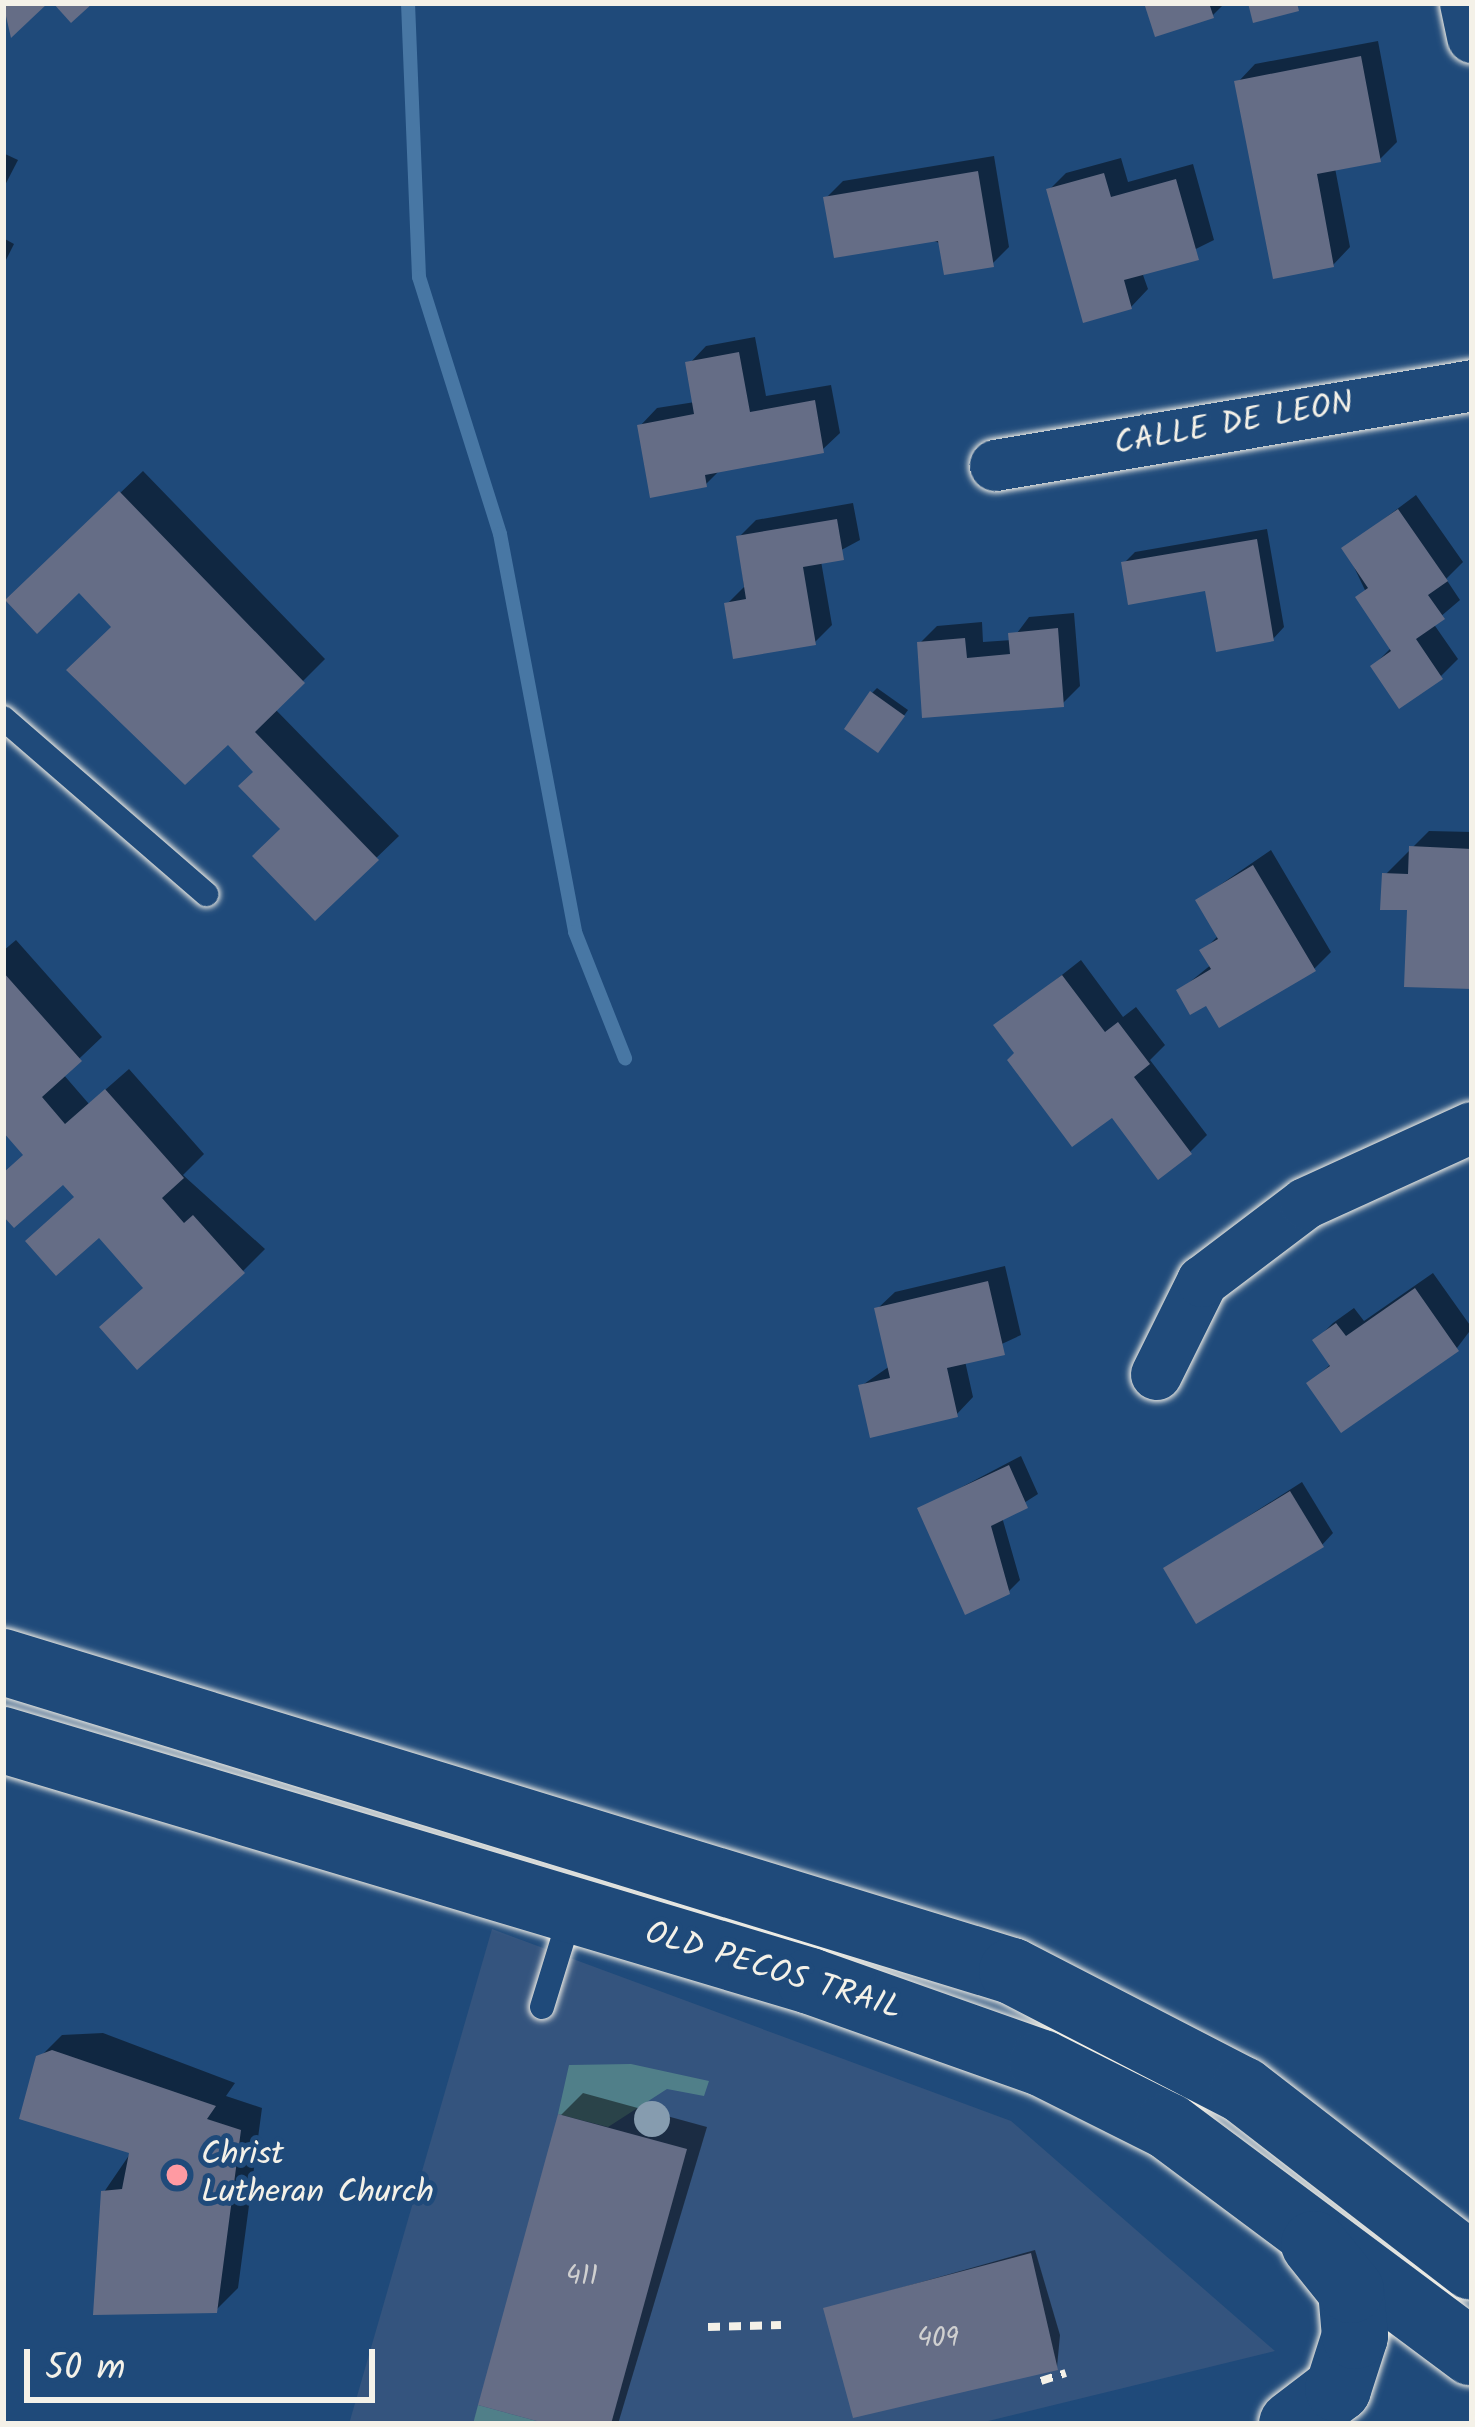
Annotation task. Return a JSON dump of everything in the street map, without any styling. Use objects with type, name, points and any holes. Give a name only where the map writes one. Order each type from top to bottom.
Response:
[{"type":"main road","name":"OLD PECOS TRAIL","points":[[3,1662],[1012,1971],[1243,2090],[1472,2266]]},
{"type":"main road","name":"OLD PECOS TRAIL","points":[[3,1740],[572,1910],[1042,2063],[1241,2176],[1472,2353]]},
{"type":"main road","points":[[1241,2176],[1351,2290],[1355,2336],[1338,2389],[1292,2424]]},
{"type":"street","points":[[1465,3],[1472,37]]},
{"type":"street","name":"CALLE DE LEON","points":[[995,465],[1472,385]]},
{"type":"street","points":[[1156,1374],[1202,1281],[1305,1203],[1472,1127]]},
{"type":"lane","points":[[3,718],[206,893]]},
{"type":"lane","points":[[542,2007],[572,1910]]},
{"type":"path","points":[[708,2327],[781,2325]]},
{"type":"path","points":[[1041,2381],[1066,2374]]},
{"type":"shaded area","points":[[492,1929],[1011,2121],[1275,2351],[976,2424],[349,2424]]},
{"type":"green space","points":[[631,2064],[709,2081],[704,2096],[667,2089],[608,2127],[558,2114],[569,2065]]},
{"type":"green space","points":[[478,2405],[548,2424],[473,2424]]},
{"type":"building","points":[[3,3],[48,3],[11,38]]},
{"type":"building","points":[[53,3],[93,3],[71,23]]},
{"type":"building","points":[[1144,3],[1209,3],[1214,18],[1155,37]]},
{"type":"building","points":[[1248,3],[1297,3],[1299,11],[1253,23]]},
{"type":"building","points":[[1361,56],[1381,162],[1317,174],[1334,267],[1273,279],[1234,81]]},
{"type":"building","points":[[978,171],[994,267],[944,275],[938,241],[834,258],[823,197]]},
{"type":"building","points":[[1104,173],[1111,197],[1176,179],[1199,260],[1124,280],[1132,309],[1083,323],[1046,189]]},
{"type":"building","points":[[739,352],[750,412],[815,400],[824,453],[705,475],[707,487],[650,498],[637,425],[694,414],[685,362]]},
{"type":"building","points":[[119,491],[305,683],[255,732],[379,860],[315,921],[252,856],[280,829],[238,786],[253,772],[228,745],[185,785],[66,670],[111,627],[79,593],[37,634],[5,600]]},
{"type":"building","points":[[1398,509],[1448,581],[1428,595],[1445,619],[1416,639],[1443,679],[1399,709],[1370,666],[1391,651],[1355,597],[1368,588],[1341,548]]},
{"type":"building","points":[[837,519],[844,560],[803,567],[816,645],[733,659],[724,603],[746,599],[736,536]]},
{"type":"building","points":[[1257,539],[1274,641],[1216,652],[1205,591],[1128,605],[1121,562]]},
{"type":"building","points":[[1058,628],[1064,707],[922,718],[917,642],[965,638],[967,658],[1010,654],[1008,633]]},
{"type":"building","points":[[870,691],[905,716],[878,753],[844,729]]},
{"type":"building","points":[[1409,846],[1472,849],[1472,989],[1404,987],[1407,910],[1380,910],[1382,873],[1408,874]]},
{"type":"building","points":[[1253,865],[1316,971],[1219,1028],[1206,1006],[1190,1015],[1176,990],[1211,969],[1199,950],[1218,939],[1195,900]]},
{"type":"building","points":[[3,972],[82,1061],[42,1097],[65,1124],[105,1089],[184,1178],[162,1198],[184,1223],[193,1215],[245,1273],[137,1370],[99,1327],[143,1288],[99,1238],[56,1276],[25,1241],[74,1197],[63,1185],[14,1228],[3,1216],[3,1173],[23,1155],[3,1132]]},
{"type":"building","points":[[1062,975],[1105,1032],[1118,1022],[1150,1064],[1134,1077],[1192,1154],[1158,1180],[1112,1118],[1072,1147],[1007,1060],[1014,1053],[993,1025]]},
{"type":"building","points":[[988,1281],[1005,1355],[947,1368],[958,1417],[870,1438],[858,1385],[890,1378],[874,1308]]},
{"type":"building","points":[[1415,1288],[1459,1351],[1341,1433],[1306,1383],[1330,1366],[1312,1340],[1336,1323],[1346,1336]]},
{"type":"building","points":[[1009,1465],[1028,1508],[991,1526],[1010,1594],[965,1615],[917,1508]]},
{"type":"building","points":[[1290,1491],[1324,1547],[1196,1624],[1163,1568]]},
{"type":"building","name":"Christ Lutheran Church","points":[[52,2050],[216,2106],[207,2119],[241,2130],[217,2313],[93,2315],[101,2191],[122,2189],[129,2153],[19,2119],[36,2056]]},
{"type":"building","points":[[558,2114],[687,2149],[611,2424],[548,2424],[478,2405]]},
{"type":"building","points":[[1031,2253],[1058,2370],[853,2418],[823,2308]]},
{"type":"waterway","points":[[408,3],[419,277],[500,534],[575,932],[625,1058]]},
{"type":"place","name":"Christ Lutheran Church","points":[[177,2175]]}]
